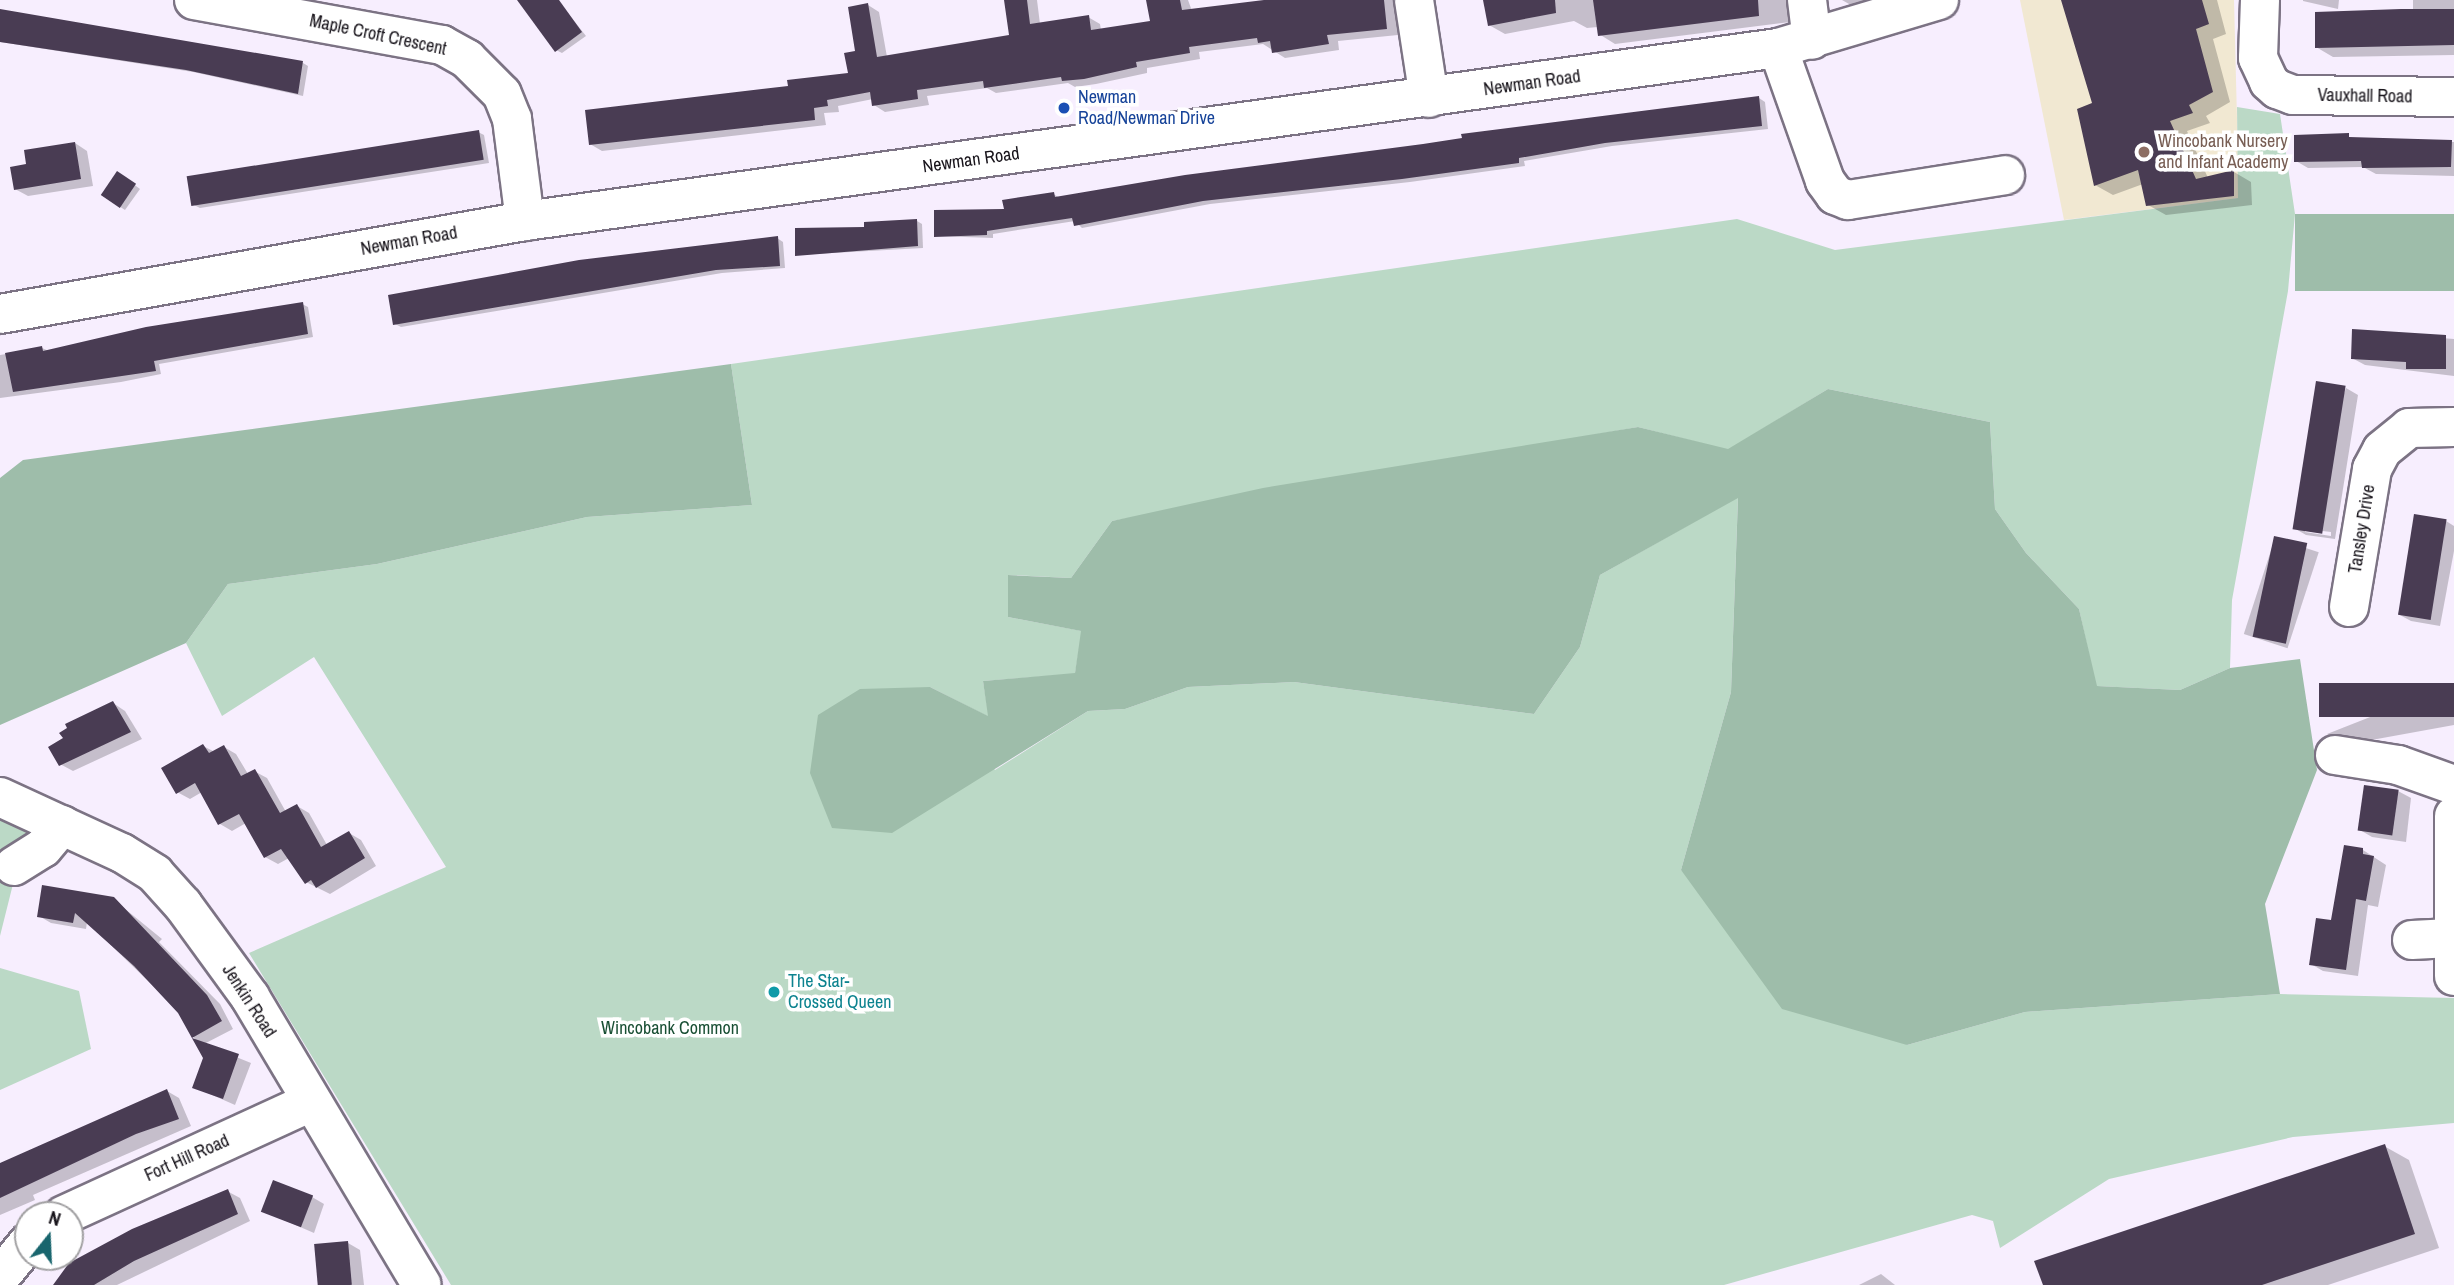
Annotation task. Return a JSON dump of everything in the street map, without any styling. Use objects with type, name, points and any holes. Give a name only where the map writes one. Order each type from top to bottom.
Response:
[{"type":"street","name":"Maple Croft Crescent","points":[[194,0],[442,45],[467,58],[502,94],[512,119],[525,221]]},
{"type":"street","points":[[1414,0],[1429,98]]},
{"type":"street","points":[[1807,0],[1795,44],[1825,181],[1835,195],[1847,200],[2005,175]]},
{"type":"street","name":"Newman Road","points":[[0,314],[525,221],[1429,98],[1795,44],[1938,0]]},
{"type":"street","name":"Vauxhall Road","points":[[2260,0],[2258,58],[2269,82],[2277,89],[2293,95],[2454,97]]},
{"type":"street","name":"Tansley Drive","points":[[2349,607],[2372,469],[2382,450],[2409,428],[2454,427]]},
{"type":"street","points":[[2335,755],[2398,765],[2454,785]]},
{"type":"street","name":"Jenkin Road","points":[[0,797],[62,825],[155,874],[183,905],[250,997],[422,1285]]},
{"type":"street","points":[[2454,816],[2451,938],[2454,976]]},
{"type":"street","points":[[14,866],[43,848],[62,825]]},
{"type":"street","points":[[2412,940],[2451,938]]},
{"type":"street","name":"Fort Hill Road","points":[[84,1206],[311,1102]]},
{"type":"street","points":[[0,1277],[14,1260]]},
{"type":"shaded area","name":"Wincobank Nursery and Infant Academy","points":[[2020,0],[2234,0],[2239,198],[2064,220]]},
{"type":"green space","name":"Wincobank Common","points":[[2237,107],[2280,114],[2295,214],[2288,291],[2232,600],[2230,668],[2180,690],[2096,686],[2079,609],[2026,553],[1995,509],[1990,422],[1828,389],[1728,450],[1638,427],[1112,521],[1071,578],[1009,575],[1008,617],[1082,631],[1075,674],[983,681],[989,717],[930,687],[995,770],[1088,711],[1125,709],[1188,687],[1294,682],[1534,714],[1580,647],[1600,575],[1738,497],[1731,692],[1681,870],[1907,1045],[2025,1012],[2280,994],[2454,998],[2454,1123],[2293,1137],[2109,1179],[2000,1248],[1993,1221],[1972,1215],[1724,1285],[451,1285],[249,953],[446,867],[314,657],[222,716],[186,643],[228,584],[377,564],[587,517],[752,505],[731,364],[1737,219],[1835,250],[2238,198]]},
{"type":"green space","points":[[2295,214],[2454,214],[2454,291],[2295,291]]},
{"type":"green space","points":[[731,364],[752,505],[587,517],[377,564],[228,584],[186,643],[0,725],[0,478],[23,460]]},
{"type":"green space","points":[[1828,389],[1990,422],[1995,509],[2026,553],[2079,609],[2097,686],[2180,690],[2230,668],[2300,659],[2317,770],[2265,904],[2280,994],[2025,1012],[1907,1045],[1782,1009],[1681,870],[1731,692],[1738,498],[1600,575],[1580,647],[1534,714],[1294,682],[1188,687],[1125,709],[1088,711],[892,833],[832,828],[810,773],[818,715],[860,689],[930,687],[988,716],[983,681],[1075,673],[1081,631],[1008,617],[1008,575],[1071,578],[1112,521],[1263,488],[1638,427],[1728,449]]},
{"type":"green space","points":[[0,810],[38,826],[18,864],[0,936]]},
{"type":"green space","points":[[0,968],[79,991],[91,1049],[0,1090]]},
{"type":"building","points":[[517,0],[559,0],[582,32],[555,52]]},
{"type":"building","points":[[1004,0],[1027,0],[1030,24],[1089,15],[1091,30],[1150,21],[1146,0],[1180,0],[1182,10],[1264,0],[1384,0],[1387,29],[1327,35],[1329,44],[1272,53],[1270,41],[1258,43],[1257,38],[1189,47],[1190,53],[1136,62],[1137,67],[1084,79],[1062,81],[1061,77],[984,88],[983,81],[917,90],[918,99],[872,106],[870,92],[827,100],[828,106],[814,108],[815,120],[589,145],[585,110],[788,86],[787,80],[848,73],[844,53],[855,51],[848,7],[868,3],[877,57],[1009,35]]},
{"type":"building","points":[[1483,0],[1555,0],[1556,13],[1488,26]]},
{"type":"building","points":[[1593,0],[1758,0],[1759,16],[1598,36]]},
{"type":"building","points":[[2061,0],[2202,0],[2209,24],[2196,29],[2213,92],[2189,105],[2193,113],[2170,121],[2196,179],[2234,170],[2234,196],[2146,206],[2138,170],[2094,186],[2077,109],[2092,103]]},
{"type":"building","points":[[0,9],[303,61],[298,94],[186,70],[0,42]]},
{"type":"building","points":[[2454,9],[2454,45],[2315,48],[2315,12]]},
{"type":"building","points":[[1759,96],[1762,126],[1605,143],[1519,158],[1519,163],[1402,179],[1203,201],[1074,226],[1072,218],[987,231],[987,235],[934,237],[934,210],[1004,209],[1002,200],[1054,192],[1055,197],[1185,175],[1462,138],[1461,134]]},
{"type":"building","points":[[479,130],[484,160],[191,206],[187,176]]},
{"type":"building","points":[[2349,133],[2349,137],[2452,140],[2451,167],[2362,168],[2361,161],[2294,162],[2294,135]]},
{"type":"building","points":[[75,142],[81,179],[14,190],[10,167],[26,164],[24,150]]},
{"type":"building","points":[[117,171],[136,184],[120,208],[101,195]]},
{"type":"building","points":[[917,219],[918,246],[795,256],[795,228],[864,227],[864,222]]},
{"type":"building","points":[[778,236],[780,266],[716,270],[393,325],[388,295],[579,260]]},
{"type":"building","points":[[303,302],[308,334],[154,361],[156,371],[13,392],[5,353],[42,346],[43,351],[146,327]]},
{"type":"building","points":[[2352,329],[2446,335],[2446,369],[2406,369],[2406,362],[2351,359]]},
{"type":"building","points":[[2316,381],[2346,386],[2322,534],[2293,529]]},
{"type":"building","points":[[2414,514],[2447,519],[2431,620],[2398,615]]},
{"type":"building","points":[[2274,536],[2307,543],[2286,644],[2253,637]]},
{"type":"building","points":[[2319,683],[2454,683],[2454,717],[2319,717]]},
{"type":"building","points":[[113,701],[131,732],[59,766],[48,747],[63,738],[59,733],[67,728],[65,724]]},
{"type":"building","points":[[203,744],[209,753],[224,745],[241,776],[255,769],[280,813],[297,804],[321,847],[349,831],[365,858],[316,888],[311,880],[305,884],[281,849],[264,858],[239,814],[218,825],[195,783],[176,794],[161,768]]},
{"type":"building","points":[[2364,785],[2399,790],[2392,835],[2358,831]]},
{"type":"building","points":[[2344,845],[2363,848],[2363,854],[2374,856],[2366,901],[2356,899],[2346,970],[2309,965],[2316,918],[2331,920]]},
{"type":"building","points":[[42,885],[114,897],[207,995],[222,1021],[192,1038],[239,1054],[223,1099],[192,1088],[203,1058],[178,1013],[134,966],[75,913],[73,923],[37,917]]},
{"type":"building","points":[[167,1089],[179,1119],[136,1134],[0,1198],[0,1163]]},
{"type":"building","points":[[2385,1144],[2415,1234],[2262,1285],[2043,1285],[2034,1261]]},
{"type":"building","points":[[273,1180],[313,1195],[301,1227],[261,1212]]},
{"type":"building","points":[[228,1189],[238,1214],[134,1261],[94,1285],[53,1285],[63,1271],[84,1271],[84,1255],[132,1229]]},
{"type":"building","points":[[348,1241],[352,1285],[318,1285],[314,1244]]},
{"type":"place","name":"Newman Road/Newman Drive","points":[[1064,108]]},
{"type":"place","name":"Wincobank Nursery and Infant Academy","points":[[2144,152]]},
{"type":"place","name":"The Star- Crossed Queen","points":[[774,992]]}]
